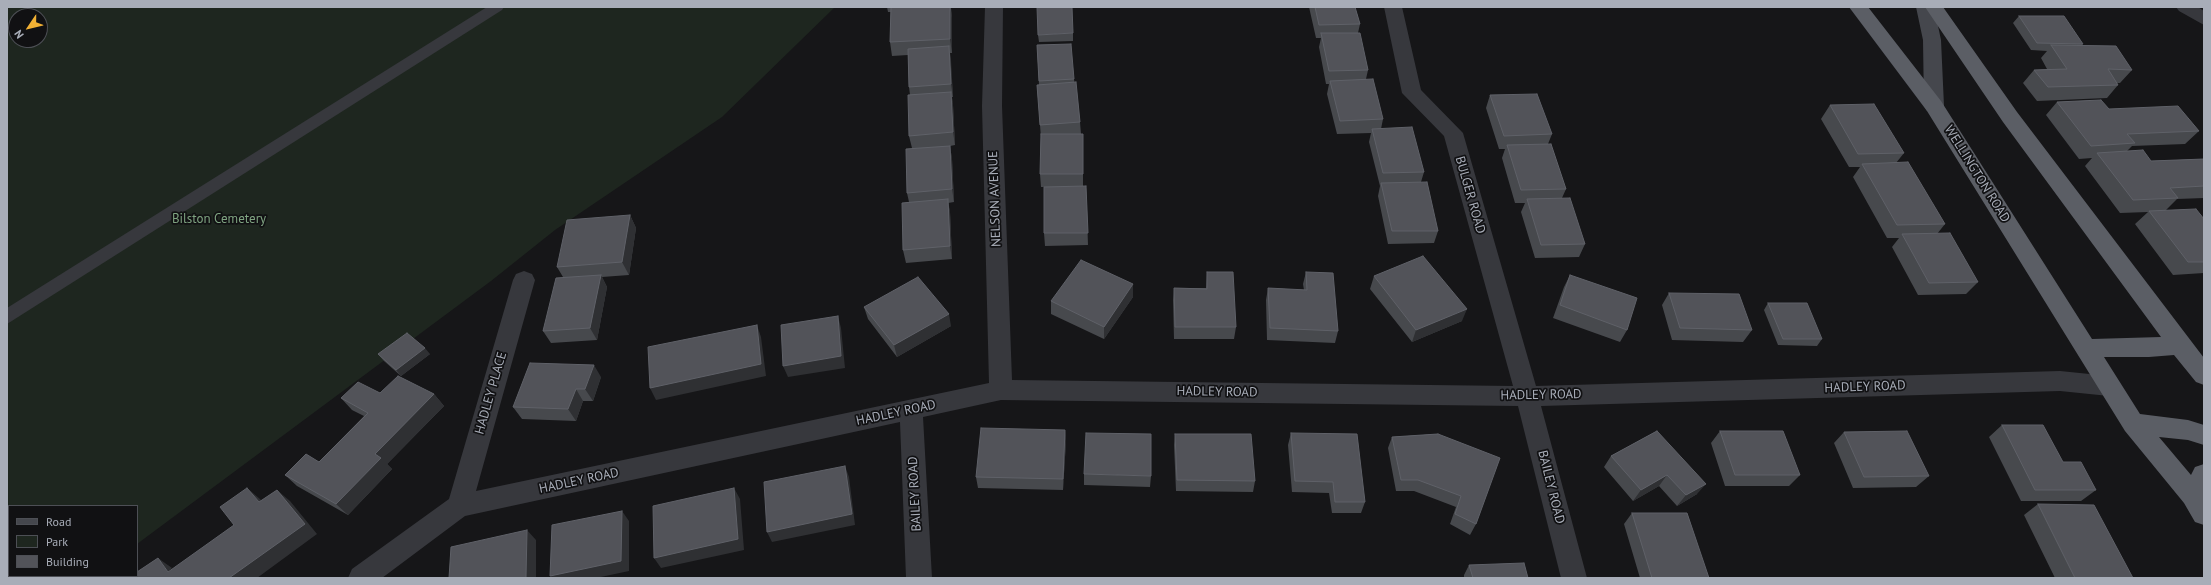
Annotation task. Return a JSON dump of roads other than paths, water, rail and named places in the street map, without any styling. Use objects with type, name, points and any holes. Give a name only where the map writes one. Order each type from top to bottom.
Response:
[{"type":"highway","name":"WELLINGTON ROAD","points":[[1858,7],[1934,106],[2133,424],[2200,495]]},
{"type":"highway","points":[[1934,7],[2010,117],[2179,345],[2204,375]]},
{"type":"highway","points":[[2085,348],[2149,348],[2179,345]]},
{"type":"highway","points":[[2133,424],[2188,430],[2204,435]]},
{"type":"main road","points":[[1926,7],[1932,40],[1934,106]]},
{"type":"street","name":"NELSON AVENUE","points":[[994,7],[992,106],[1001,390]]},
{"type":"street","name":"BULGER ROAD","points":[[1393,7],[1412,93],[1452,134],[1527,396]]},
{"type":"street","points":[[2185,7],[2204,19]]},
{"type":"street","name":"HADLEY PLACE","points":[[459,506],[524,280]]},
{"type":"street","name":"HADLEY ROAD","points":[[361,578],[459,506],[1001,390],[1527,396],[2060,381],[2109,386]]},
{"type":"street","name":"BAILEY ROAD","points":[[1527,396],[1574,578]]},
{"type":"street","name":"BAILEY ROAD","points":[[911,410],[919,578]]},
{"type":"lane","points":[[7,317],[497,7]]},
{"type":"park label","name":"Bilston Cemetery","points":[[219,219]]}]
